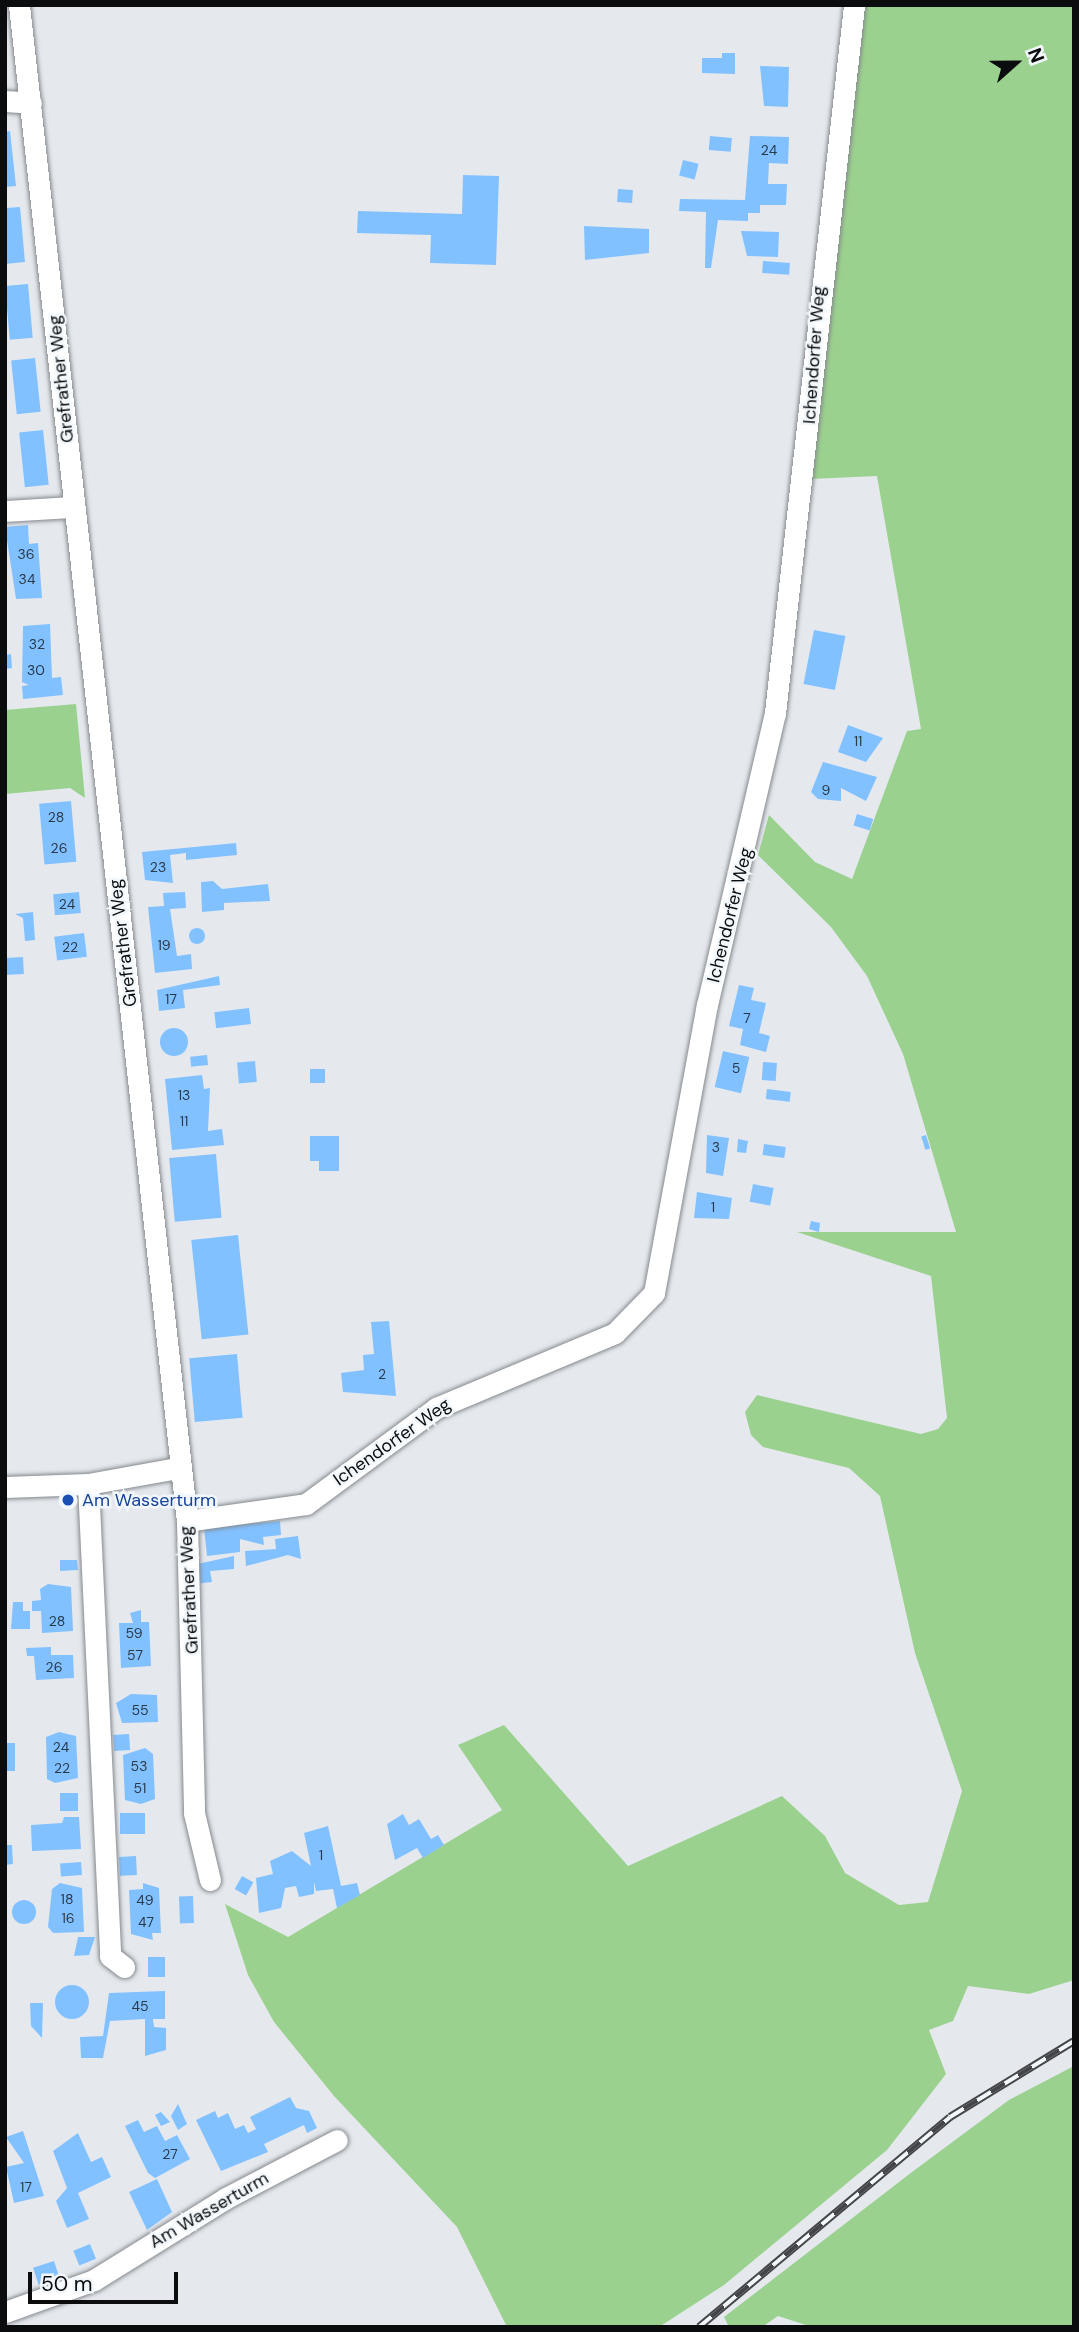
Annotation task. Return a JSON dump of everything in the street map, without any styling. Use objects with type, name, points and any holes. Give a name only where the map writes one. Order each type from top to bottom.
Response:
[{"type":"street","name":"Grefrather Weg","points":[[19,5],[177,1468],[187,1521],[194,1813],[209,1880]]},
{"type":"street","name":"Ichendorfer Weg","points":[[187,1521],[306,1504],[436,1408],[615,1333],[654,1293],[707,1005],[775,713],[807,457],[819,273],[854,5]]},
{"type":"street","points":[[5,102],[31,103]]},
{"type":"street","points":[[5,512],[73,507]]},
{"type":"street","points":[[5,1487],[88,1484],[177,1468]]},
{"type":"street","points":[[88,1484],[110,1955],[124,1967]]},
{"type":"street","name":"Am Wasserturm","points":[[5,2312],[94,2280],[226,2198],[337,2140]]},
{"type":"green space","points":[[863,5],[1074,5],[1074,1980],[1029,1994],[968,1986],[953,2021],[929,2030],[946,2074],[887,2150],[724,2285],[659,2327],[507,2327],[457,2227],[334,2096],[274,2022],[248,1975],[225,1904],[288,1937],[502,1810],[458,1745],[504,1725],[628,1866],[782,1796],[825,1836],[845,1873],[899,1905],[928,1902],[962,1791],[915,1653],[880,1496],[849,1468],[763,1447],[751,1435],[745,1412],[757,1395],[921,1434],[938,1429],[947,1418],[931,1276],[797,1232],[956,1232],[903,1054],[867,976],[831,927],[758,855],[769,815],[815,862],[852,879],[907,731],[921,729],[877,476],[810,479]]},
{"type":"green space","points":[[76,704],[85,798],[70,788],[5,794],[5,710]]},
{"type":"green space","points":[[1074,2066],[1074,2327],[812,2327],[778,2316],[762,2327],[729,2327],[724,2317],[912,2172],[1009,2100]]},
{"type":"building","points":[[722,53],[735,53],[735,74],[702,73],[702,58],[722,58]]},
{"type":"building","points":[[760,66],[789,67],[788,107],[764,106]]},
{"type":"building","points":[[10,131],[16,186],[5,187],[5,132]]},
{"type":"building","points":[[710,136],[732,138],[731,152],[709,150]]},
{"type":"building","points":[[750,136],[789,137],[788,164],[769,163],[768,184],[787,184],[786,205],[760,205],[760,213],[748,213],[748,221],[718,220],[711,268],[705,268],[706,212],[679,211],[680,199],[745,200]]},
{"type":"building","points":[[683,160],[699,164],[695,179],[679,176]]},
{"type":"building","points":[[463,175],[499,176],[496,265],[430,263],[431,235],[357,233],[358,211],[462,214]]},
{"type":"building","points":[[618,189],[633,190],[632,203],[617,202]]},
{"type":"building","points":[[20,207],[25,262],[5,264],[5,208]]},
{"type":"building","points":[[584,226],[649,229],[649,253],[585,260]]},
{"type":"building","points":[[741,231],[779,232],[778,257],[747,256]]},
{"type":"building","points":[[763,261],[790,263],[789,275],[762,273]]},
{"type":"building","points":[[28,284],[33,338],[10,340],[5,286]]},
{"type":"building","points":[[35,358],[41,412],[17,414],[11,361]]},
{"type":"building","points":[[43,430],[49,485],[25,487],[19,433]]},
{"type":"building","points":[[28,525],[29,544],[38,543],[42,598],[16,599],[5,527]]},
{"type":"building","points":[[50,624],[52,678],[61,677],[63,695],[23,699],[22,686],[29,685],[22,682],[23,626]]},
{"type":"building","points":[[814,630],[845,636],[835,690],[804,684]]},
{"type":"building","points":[[11,654],[12,668],[5,669],[5,655]]},
{"type":"building","points":[[848,725],[883,738],[866,762],[838,752]]},
{"type":"building","points":[[823,762],[877,777],[866,801],[841,788],[841,801],[818,799],[811,792]]},
{"type":"building","points":[[71,801],[76,862],[44,865],[39,804]]},
{"type":"building","points":[[857,814],[873,819],[870,830],[853,825]]},
{"type":"building","points":[[236,843],[237,855],[186,860],[186,853],[170,855],[173,883],[145,880],[142,852]]},
{"type":"building","points":[[213,881],[222,889],[268,884],[270,901],[224,903],[224,910],[202,912],[201,882]]},
{"type":"building","points":[[79,892],[81,913],[55,915],[53,894]]},
{"type":"building","points":[[185,892],[186,908],[170,909],[177,956],[191,954],[192,969],[155,973],[148,907],[164,906],[163,893]]},
{"type":"building","points":[[33,912],[35,940],[25,941],[23,918],[15,914]]},
{"type":"building","points":[[197,928],[205,936],[197,944],[189,936]]},
{"type":"building","points":[[84,933],[87,957],[57,960],[54,937]]},
{"type":"building","points":[[23,957],[24,974],[6,975],[5,958]]},
{"type":"building","points":[[219,976],[220,985],[183,990],[185,1008],[159,1011],[157,990]]},
{"type":"building","points":[[739,985],[754,988],[751,1000],[766,1003],[759,1033],[770,1036],[766,1052],[740,1045],[743,1029],[729,1026]]},
{"type":"building","points":[[249,1008],[251,1024],[216,1028],[214,1012]]},
{"type":"building","points":[[174,1028],[184,1032],[188,1042],[184,1052],[174,1056],[164,1052],[160,1042],[164,1032]]},
{"type":"building","points":[[723,1051],[749,1057],[741,1093],[715,1087]]},
{"type":"building","points":[[207,1055],[208,1065],[191,1067],[190,1057]]},
{"type":"building","points":[[255,1061],[257,1082],[239,1083],[237,1063]]},
{"type":"building","points":[[763,1062],[777,1063],[776,1081],[762,1080]]},
{"type":"building","points":[[310,1069],[325,1069],[325,1083],[310,1083]]},
{"type":"building","points":[[202,1075],[204,1089],[210,1088],[208,1131],[222,1129],[224,1145],[172,1150],[165,1079]]},
{"type":"building","points":[[767,1089],[791,1092],[790,1102],[766,1099]]},
{"type":"building","points":[[707,1135],[729,1138],[723,1176],[706,1173]]},
{"type":"building","points":[[926,1135],[930,1148],[925,1150],[921,1136]]},
{"type":"building","points":[[310,1136],[339,1136],[339,1171],[319,1171],[319,1161],[310,1161]]},
{"type":"building","points":[[738,1139],[748,1141],[746,1153],[737,1152]]},
{"type":"building","points":[[764,1144],[786,1147],[784,1158],[762,1155]]},
{"type":"building","points":[[216,1154],[222,1218],[175,1222],[169,1158]]},
{"type":"building","points":[[753,1184],[774,1188],[770,1206],[750,1202]]},
{"type":"building","points":[[697,1192],[732,1198],[729,1219],[694,1218]]},
{"type":"building","points":[[811,1221],[820,1223],[819,1232],[809,1229]]},
{"type":"building","points":[[238,1235],[248,1334],[202,1339],[191,1240]]},
{"type":"building","points":[[389,1321],[396,1396],[343,1392],[341,1373],[364,1370],[363,1355],[374,1354],[371,1322]]},
{"type":"building","points":[[237,1354],[243,1418],[195,1422],[189,1358]]},
{"type":"building","points":[[280,1521],[281,1535],[263,1537],[264,1545],[240,1539],[240,1552],[207,1556],[204,1528]]},
{"type":"building","points":[[298,1536],[301,1559],[288,1555],[246,1566],[245,1551],[276,1549],[275,1539]]},
{"type":"building","points":[[234,1556],[234,1569],[210,1571],[212,1582],[194,1584],[193,1565]]},
{"type":"building","points":[[60,1560],[77,1560],[78,1570],[60,1571]]},
{"type":"building","points":[[48,1584],[71,1587],[73,1631],[42,1633],[41,1611],[32,1611],[32,1601],[41,1600],[40,1589]]},
{"type":"building","points":[[13,1602],[23,1602],[23,1611],[30,1611],[30,1629],[11,1629]]},
{"type":"building","points":[[141,1610],[141,1622],[149,1622],[151,1666],[121,1668],[119,1623],[133,1623],[130,1613]]},
{"type":"building","points":[[51,1647],[51,1655],[73,1655],[74,1678],[36,1680],[34,1656],[27,1656],[26,1648]]},
{"type":"building","points":[[131,1694],[157,1695],[158,1722],[122,1723],[116,1703]]},
{"type":"building","points":[[59,1732],[76,1736],[78,1778],[55,1783],[47,1779],[46,1737]]},
{"type":"building","points":[[129,1734],[130,1750],[114,1751],[113,1735]]},
{"type":"building","points":[[5,1743],[15,1743],[15,1771],[5,1771]]},
{"type":"building","points":[[145,1748],[153,1754],[155,1799],[141,1804],[125,1800],[123,1755]]},
{"type":"building","points":[[60,1793],[78,1793],[78,1811],[60,1811]]},
{"type":"building","points":[[120,1813],[145,1813],[145,1834],[120,1834]]},
{"type":"building","points":[[403,1814],[409,1825],[419,1819],[431,1839],[438,1835],[444,1845],[423,1858],[417,1848],[395,1860],[387,1824]]},
{"type":"building","points":[[64,1817],[79,1817],[81,1849],[32,1851],[31,1825],[62,1823]]},
{"type":"building","points":[[328,1826],[341,1886],[357,1883],[360,1895],[337,1908],[333,1889],[316,1891],[314,1882],[314,1894],[299,1897],[296,1886],[285,1888],[281,1908],[259,1913],[256,1878],[273,1874],[270,1861],[292,1851],[311,1866],[304,1833]]},
{"type":"building","points":[[5,1845],[12,1845],[13,1864],[5,1865]]},
{"type":"building","points":[[136,1856],[137,1875],[120,1876],[119,1857]]},
{"type":"building","points":[[81,1862],[82,1875],[61,1876],[60,1863]]},
{"type":"building","points":[[242,1876],[253,1882],[246,1895],[235,1889]]},
{"type":"building","points":[[60,1883],[82,1888],[84,1932],[53,1933],[48,1927],[52,1889]]},
{"type":"building","points":[[143,1883],[159,1888],[161,1933],[152,1933],[153,1940],[131,1934],[129,1890],[143,1889]]},
{"type":"building","points":[[179,1896],[193,1896],[194,1923],[180,1923]]},
{"type":"building","points":[[24,1900],[32,1904],[36,1912],[32,1920],[24,1924],[16,1920],[12,1912],[16,1904]]},
{"type":"building","points":[[78,1937],[95,1937],[89,1955],[74,1956]]},
{"type":"building","points":[[148,1957],[165,1957],[165,1977],[148,1977]]},
{"type":"building","points":[[72,1985],[84,1990],[89,2002],[84,2014],[72,2019],[60,2014],[55,2002],[60,1990]]},
{"type":"building","points":[[165,1991],[165,2019],[153,2019],[154,2027],[166,2028],[166,2050],[145,2056],[145,2019],[110,2021],[103,2058],[81,2058],[80,2037],[103,2036],[109,1993]]},
{"type":"building","points":[[30,2003],[43,2003],[42,2038],[31,2026]]},
{"type":"building","points":[[290,2097],[296,2108],[309,2111],[317,2128],[307,2133],[304,2125],[264,2144],[268,2152],[221,2171],[196,2120],[215,2111],[218,2118],[228,2113],[235,2129],[244,2125],[248,2133],[256,2129],[250,2117]]},
{"type":"building","points":[[178,2104],[187,2124],[178,2130],[171,2116]]},
{"type":"building","points":[[161,2112],[170,2122],[161,2126],[155,2115]]},
{"type":"building","points":[[138,2120],[144,2132],[157,2126],[165,2141],[177,2135],[190,2159],[155,2178],[148,2173],[125,2126]]},
{"type":"building","points":[[23,2131],[44,2196],[14,2203],[6,2167],[24,2163],[6,2137]]},
{"type":"building","points":[[78,2133],[91,2162],[102,2157],[111,2177],[78,2193],[89,2219],[67,2228],[56,2201],[67,2188],[53,2151]]},
{"type":"building","points":[[157,2179],[172,2212],[147,2230],[129,2192]]},
{"type":"building","points":[[90,2244],[96,2259],[79,2266],[73,2251]]},
{"type":"building","points":[[54,2261],[60,2279],[39,2286],[33,2268]]},
{"type":"railway","points":[[699,2327],[950,2117],[1074,2041]]},
{"type":"place","name":"Am Wasserturm","points":[[68,1500]]}]
